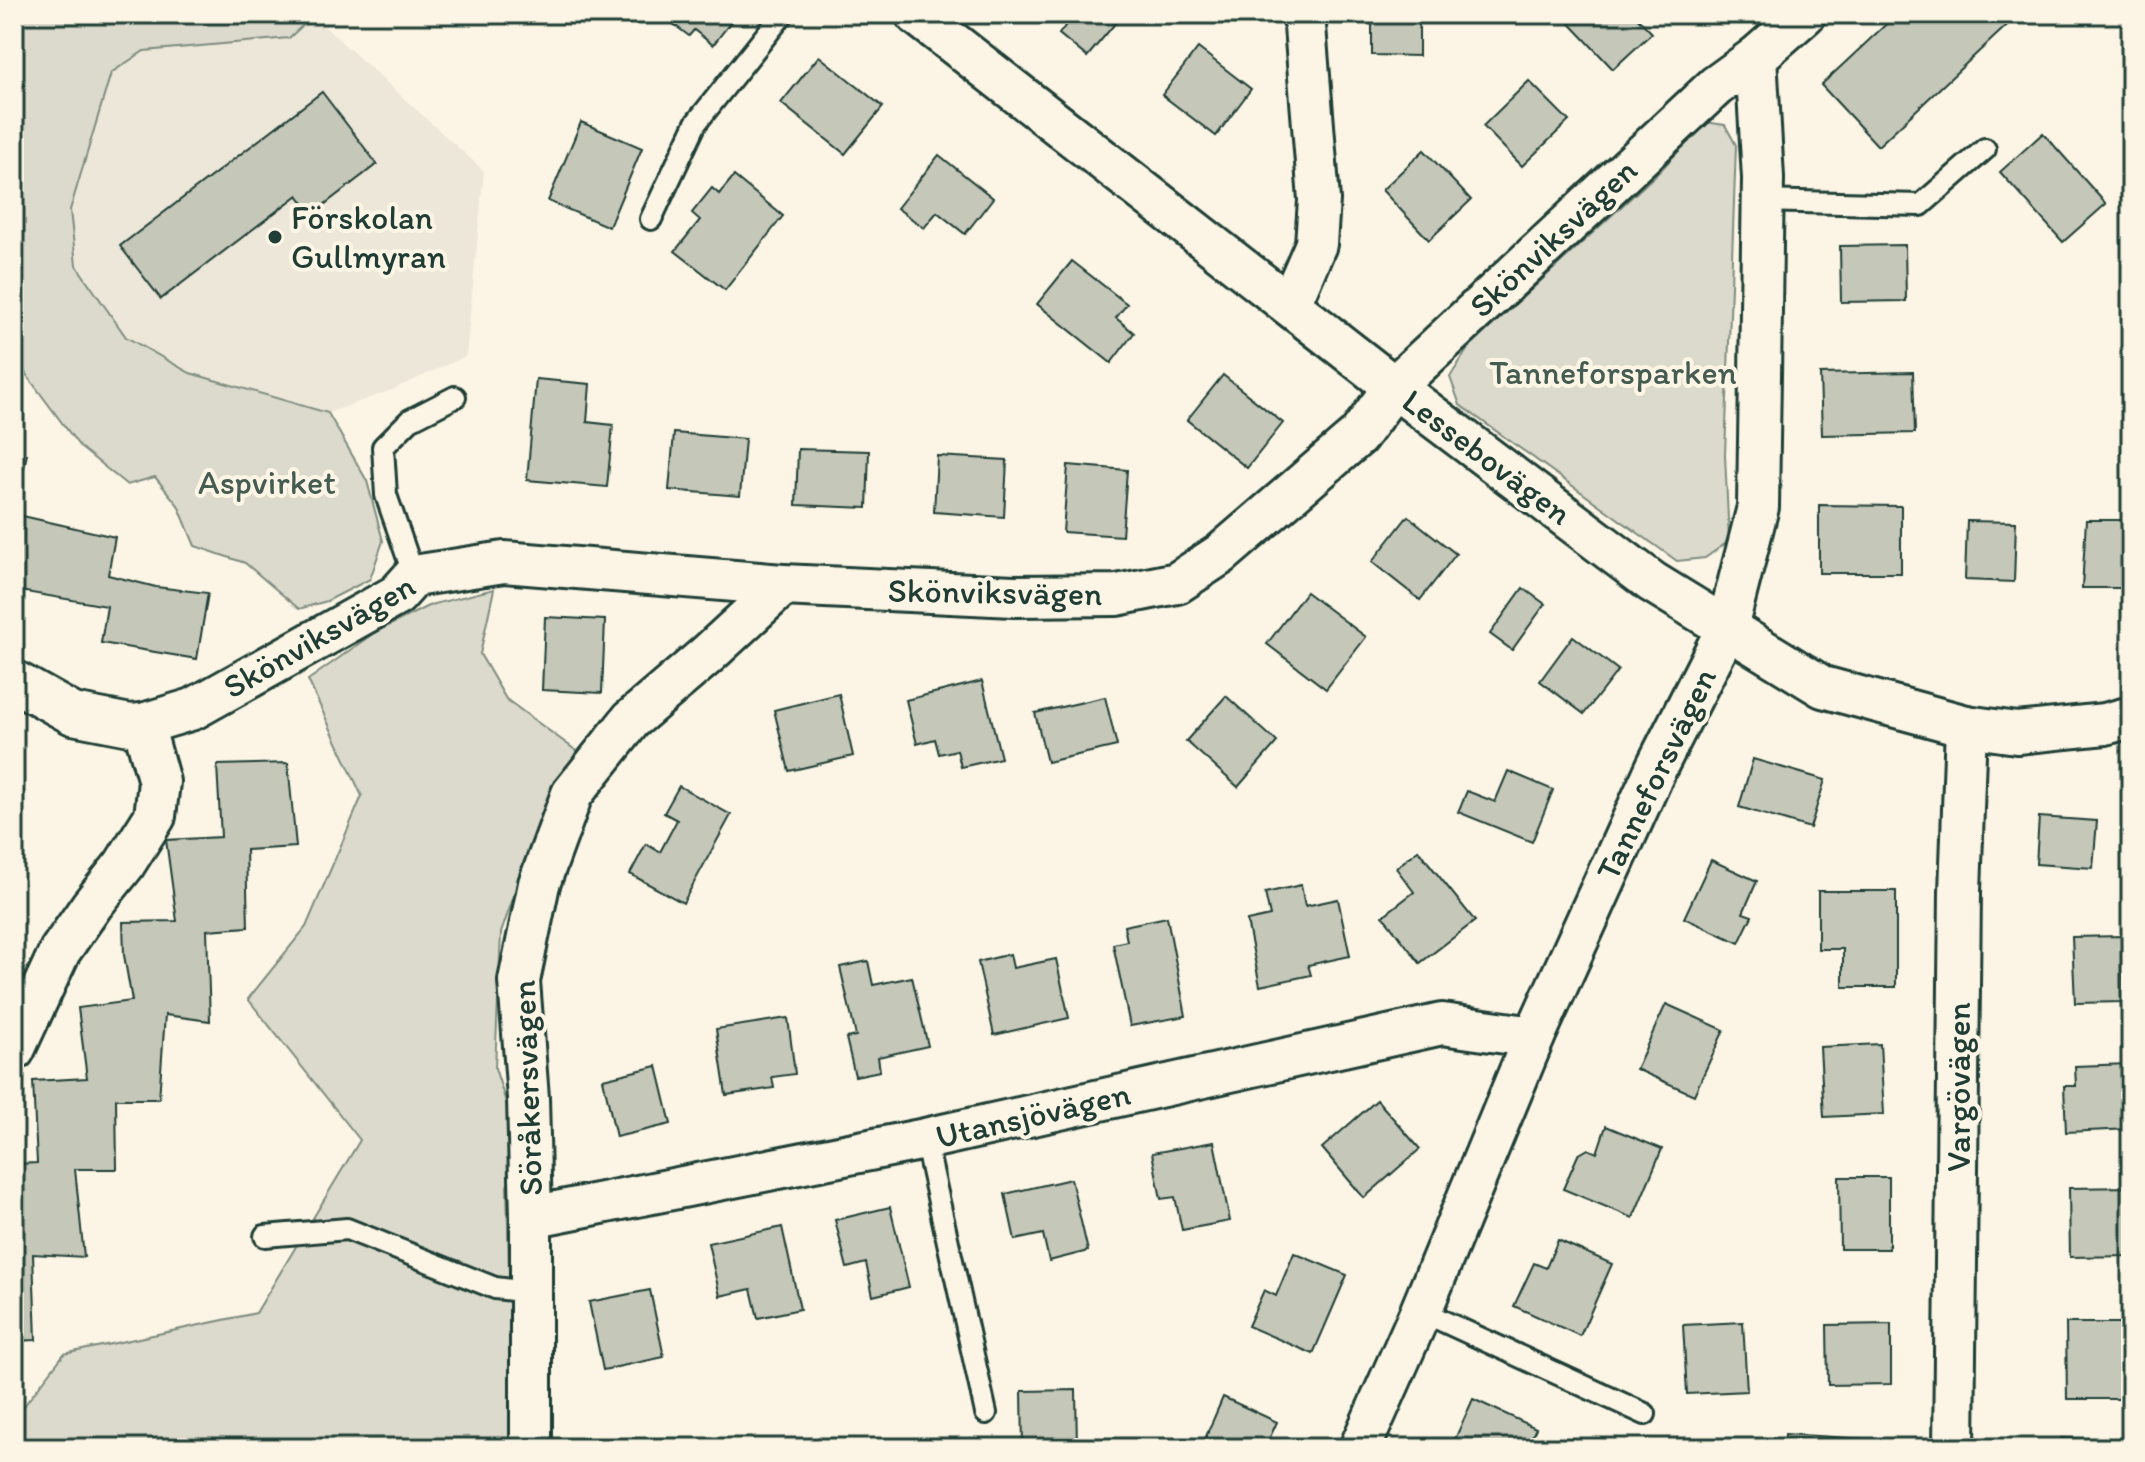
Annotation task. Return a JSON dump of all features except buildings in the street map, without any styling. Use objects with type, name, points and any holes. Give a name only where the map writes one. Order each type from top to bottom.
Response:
[{"type":"street","name":"Lessebovägen","points":[[916,14],[1394,387],[1652,582],[1823,687],[1966,726],[2017,733],[2105,724],[2131,717]]},
{"type":"street","points":[[1290,304],[1316,244],[1319,200],[1304,14]]},
{"type":"street","name":"Skönviksvägen","points":[[14,681],[73,714],[130,725],[143,724],[193,709],[397,595],[414,576],[504,562],[783,585],[1014,596],[1117,595],[1177,583],[1221,554],[1358,436],[1394,387],[1716,86],[1756,57],[1805,14]]},
{"type":"street","name":"Tanneforsvägen","points":[[1360,1448],[1421,1311],[1534,1037],[1657,766],[1727,628],[1758,507],[1763,201],[1756,57]]},
{"type":"street","name":"Söråkersvägen","points":[[531,1448],[528,1098],[519,981],[539,884],[572,794],[631,720],[783,585]]},
{"type":"street","points":[[14,1050],[60,951],[124,865],[155,816],[159,782],[143,724]]},
{"type":"street","name":"Vargövägen","points":[[1954,1448],[1960,892],[1966,726]]},
{"type":"street","name":"Utansjövägen","points":[[531,1217],[925,1139],[1442,1024],[1534,1037]]},
{"type":"lane","points":[[651,219],[696,123],[783,14]]},
{"type":"lane","points":[[1763,201],[1921,205],[1985,149]]},
{"type":"lane","points":[[414,576],[386,495],[383,447],[410,420],[455,397]]},
{"type":"lane","points":[[925,1139],[986,1413]]},
{"type":"lane","points":[[265,1236],[347,1229],[495,1288],[530,1292]]},
{"type":"lane","points":[[1421,1311],[1645,1414]]},
{"type":"shaded area","name":"Förskolan Gullmyran","points":[[313,16],[484,171],[466,356],[392,390],[328,413],[190,373],[126,337],[76,265],[70,210],[111,73],[144,51],[289,38]]},
{"type":"green space","name":"Aspvirket","points":[[14,14],[315,14],[289,38],[144,51],[111,73],[70,210],[76,265],[126,337],[190,373],[328,413],[367,481],[383,541],[370,579],[327,601],[299,609],[245,563],[195,546],[178,505],[155,477],[127,485],[80,447],[14,358]]},
{"type":"green space","name":"Tanneforsparken","points":[[1705,122],[1725,125],[1736,145],[1725,455],[1729,541],[1705,558],[1677,561],[1460,405],[1450,377],[1469,347],[1661,170]]},
{"type":"green space","points":[[494,589],[480,654],[506,699],[578,752],[546,804],[501,933],[495,1068],[522,1152],[507,1186],[513,1448],[14,1448],[14,1419],[64,1354],[256,1313],[360,1140],[248,999],[306,927],[362,796],[308,680],[374,633],[430,605]]},
{"type":"place","name":"Förskolan Gullmyran","points":[[275,237]]}]
